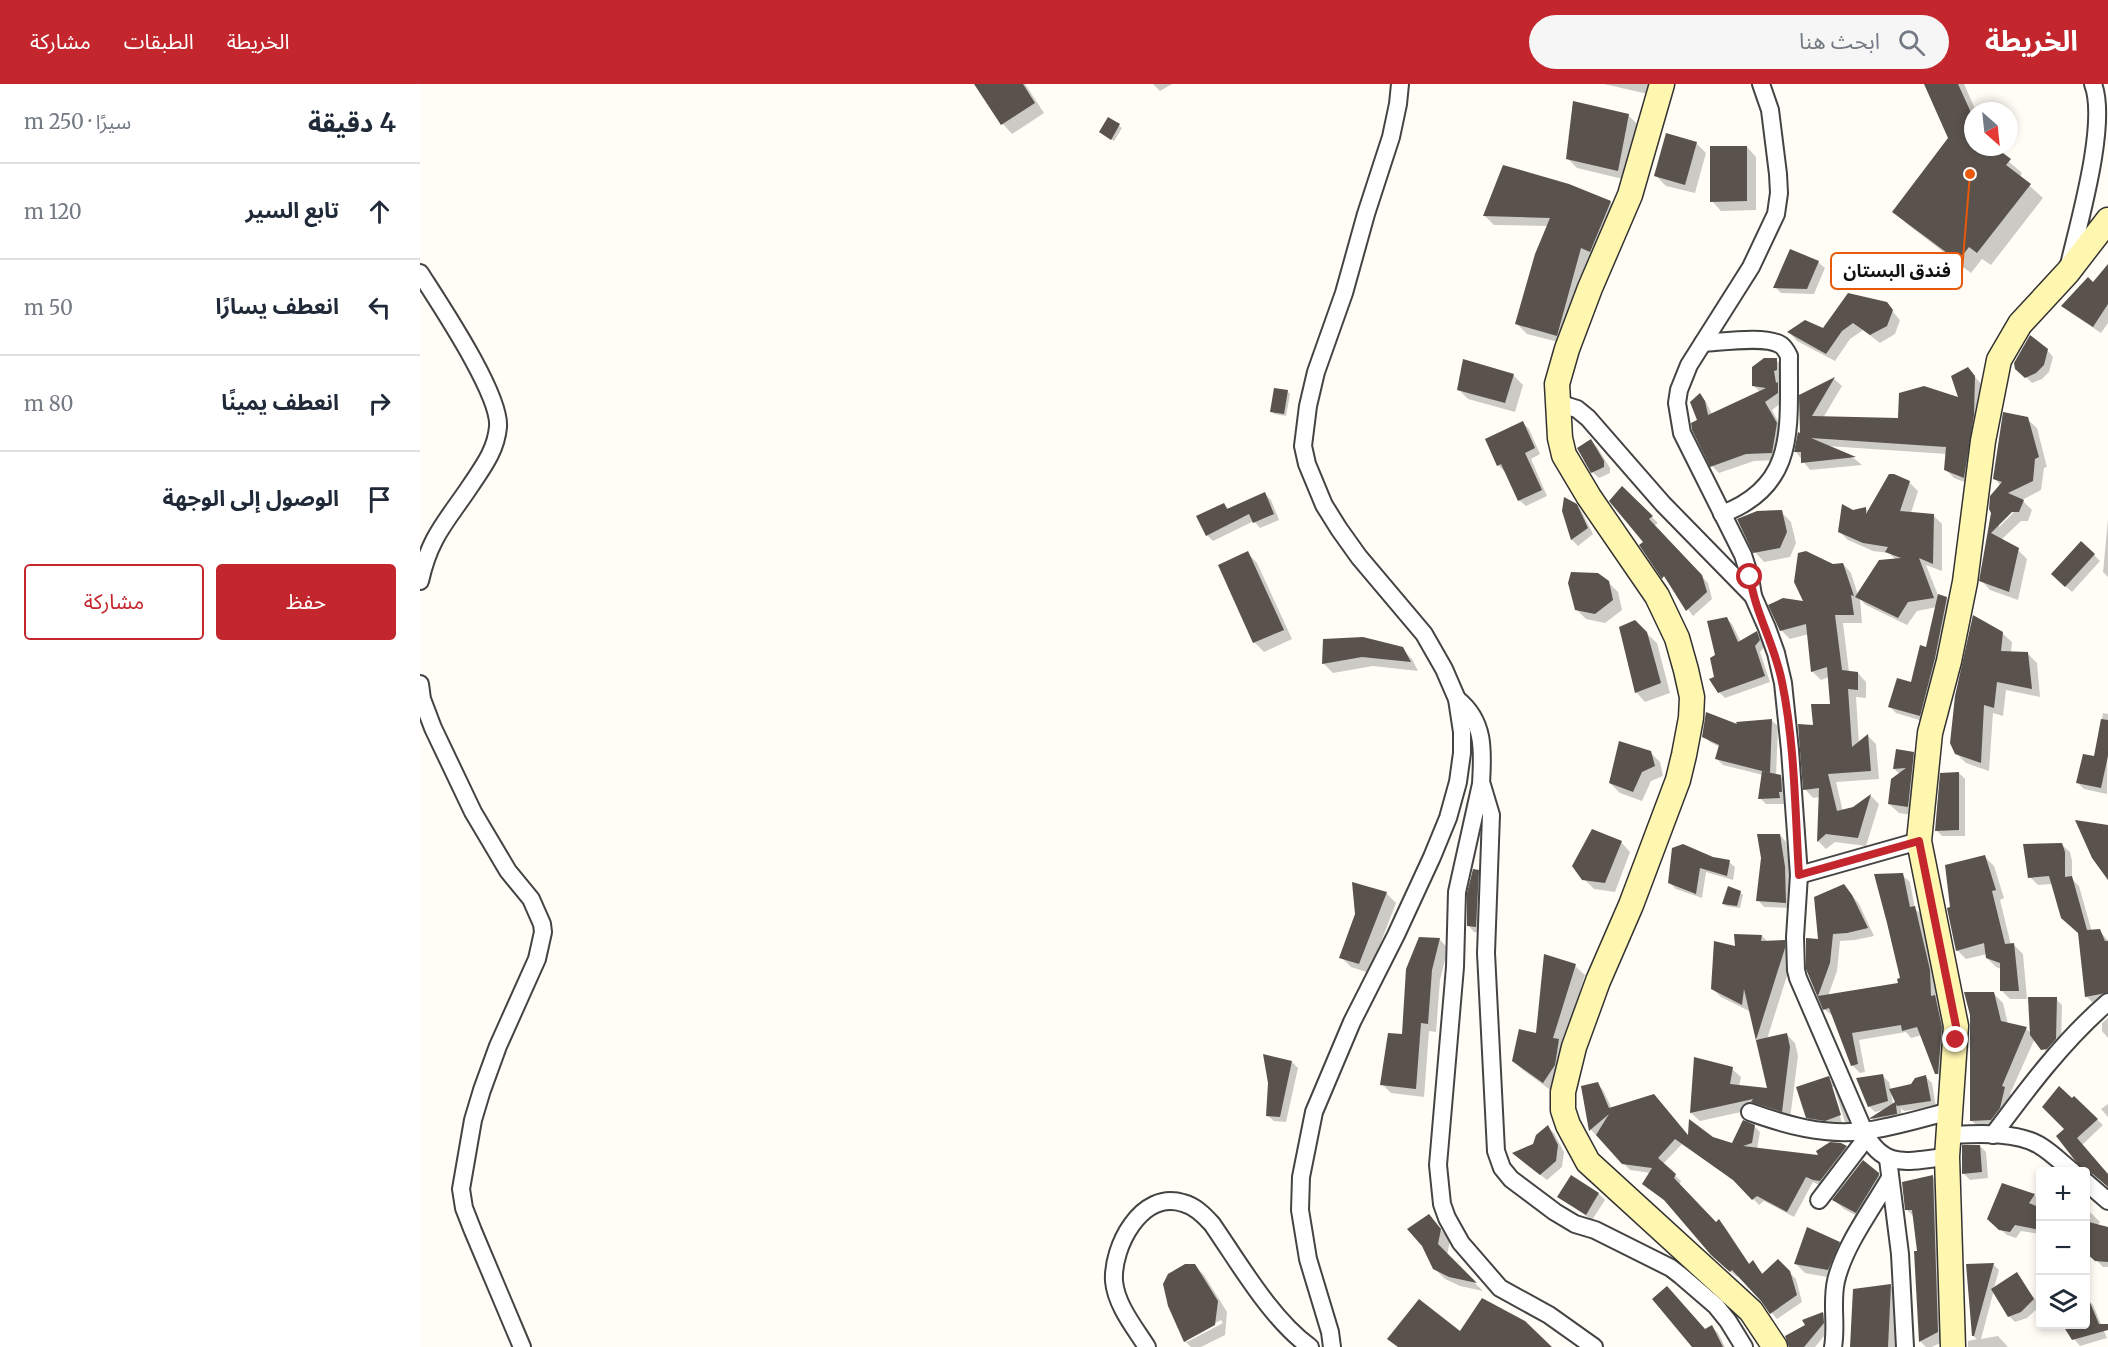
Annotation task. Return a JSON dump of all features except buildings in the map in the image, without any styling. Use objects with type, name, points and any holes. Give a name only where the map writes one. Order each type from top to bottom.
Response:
[{"type":"street","points":[[1332,1347],[1330,1332],[1308,1260],[1301,1220],[1301,1177],[1314,1113],[1352,1022],[1396,935],[1445,825],[1458,782],[1462,753],[1462,732],[1457,699],[1444,669],[1424,634],[1359,557],[1339,529],[1324,505],[1307,464],[1303,446],[1308,406],[1316,372],[1344,293],[1365,214],[1391,137],[1400,84]]},
{"type":"street","points":[[1662,84],[1630,195],[1597,269],[1560,369],[1557,384],[1560,438],[1564,455],[1589,497],[1657,596],[1677,638],[1692,697],[1686,746],[1678,780],[1574,1047],[1563,1092],[1563,1110],[1568,1125],[1588,1162],[1751,1311],[1775,1347]]},
{"type":"street","points":[[1761,84],[1770,110],[1778,174],[1779,193],[1776,214],[1751,267],[1683,378],[1679,390],[1678,410],[1682,433],[1747,565],[1753,596],[1776,652],[1783,683],[1799,875],[1796,970],[1865,1134],[1881,1155],[1888,1159],[1908,1161],[1949,1134]]},
{"type":"street","points":[[1770,110],[1775,84]]},
{"type":"street","points":[[2068,272],[2093,161],[2099,111],[2093,84]]},
{"type":"street","points":[[1953,1347],[1949,1134],[1956,1026],[1919,841],[1930,733],[1949,661],[1965,582],[1983,441],[1999,360],[2020,324],[2068,272],[2108,220]]},
{"type":"street","points":[[420,273],[465,347],[493,403],[498,426],[491,455],[440,529],[425,561],[420,581]]},
{"type":"street","points":[[1703,343],[1768,340],[1780,344],[1790,356],[1788,434],[1782,459],[1769,483],[1761,492],[1739,507],[1722,514]]},
{"type":"street","points":[[1558,403],[1577,409],[1588,418],[1663,504],[1753,596]]},
{"type":"street","points":[[420,684],[422,699],[433,728],[473,812],[508,871],[531,899],[542,924],[543,932],[537,959],[498,1046],[482,1090],[473,1120],[461,1189],[464,1208],[473,1232],[522,1347]]},
{"type":"street","points":[[1457,699],[1471,711],[1477,724],[1481,745],[1481,784],[1457,892],[1455,967],[1438,1165],[1442,1204],[1461,1243],[1500,1288],[1549,1315],[1594,1347]]},
{"type":"street","points":[[1481,784],[1491,815],[1486,925],[1488,1031],[1496,1151],[1502,1168],[1518,1185],[1575,1224],[1594,1230],[1671,1268],[1716,1306],[1744,1347]]},
{"type":"street","points":[[1445,825],[1469,834]]},
{"type":"street","points":[[1799,875],[1919,841]]},
{"type":"street","points":[[1993,1135],[2054,1056],[2108,1002]]},
{"type":"street","points":[[1750,1112],[1801,1128],[1821,1131],[1865,1134],[1993,1135],[2027,1139],[2067,1167]]},
{"type":"street","points":[[1819,1200],[1865,1134]]},
{"type":"street","points":[[1888,1159],[1900,1254],[1905,1347]]},
{"type":"street","points":[[1833,1347],[1834,1296],[1840,1268],[1890,1178]]},
{"type":"street","points":[[2090,1186],[2108,1200]]},
{"type":"street","points":[[1147,1347],[1126,1314],[1118,1296],[1114,1283],[1115,1265],[1122,1239],[1136,1220],[1155,1205],[1168,1201],[1181,1202],[1202,1213],[1277,1316],[1298,1339],[1310,1347]]},
{"type":"place","name":"فندق البستان","points":[[1970,174]]},
{"type":"route","points":[[1750,577],[1753,596],[1776,652],[1783,683],[1799,875],[1919,841],[1956,1026],[1956,1040]]}]
